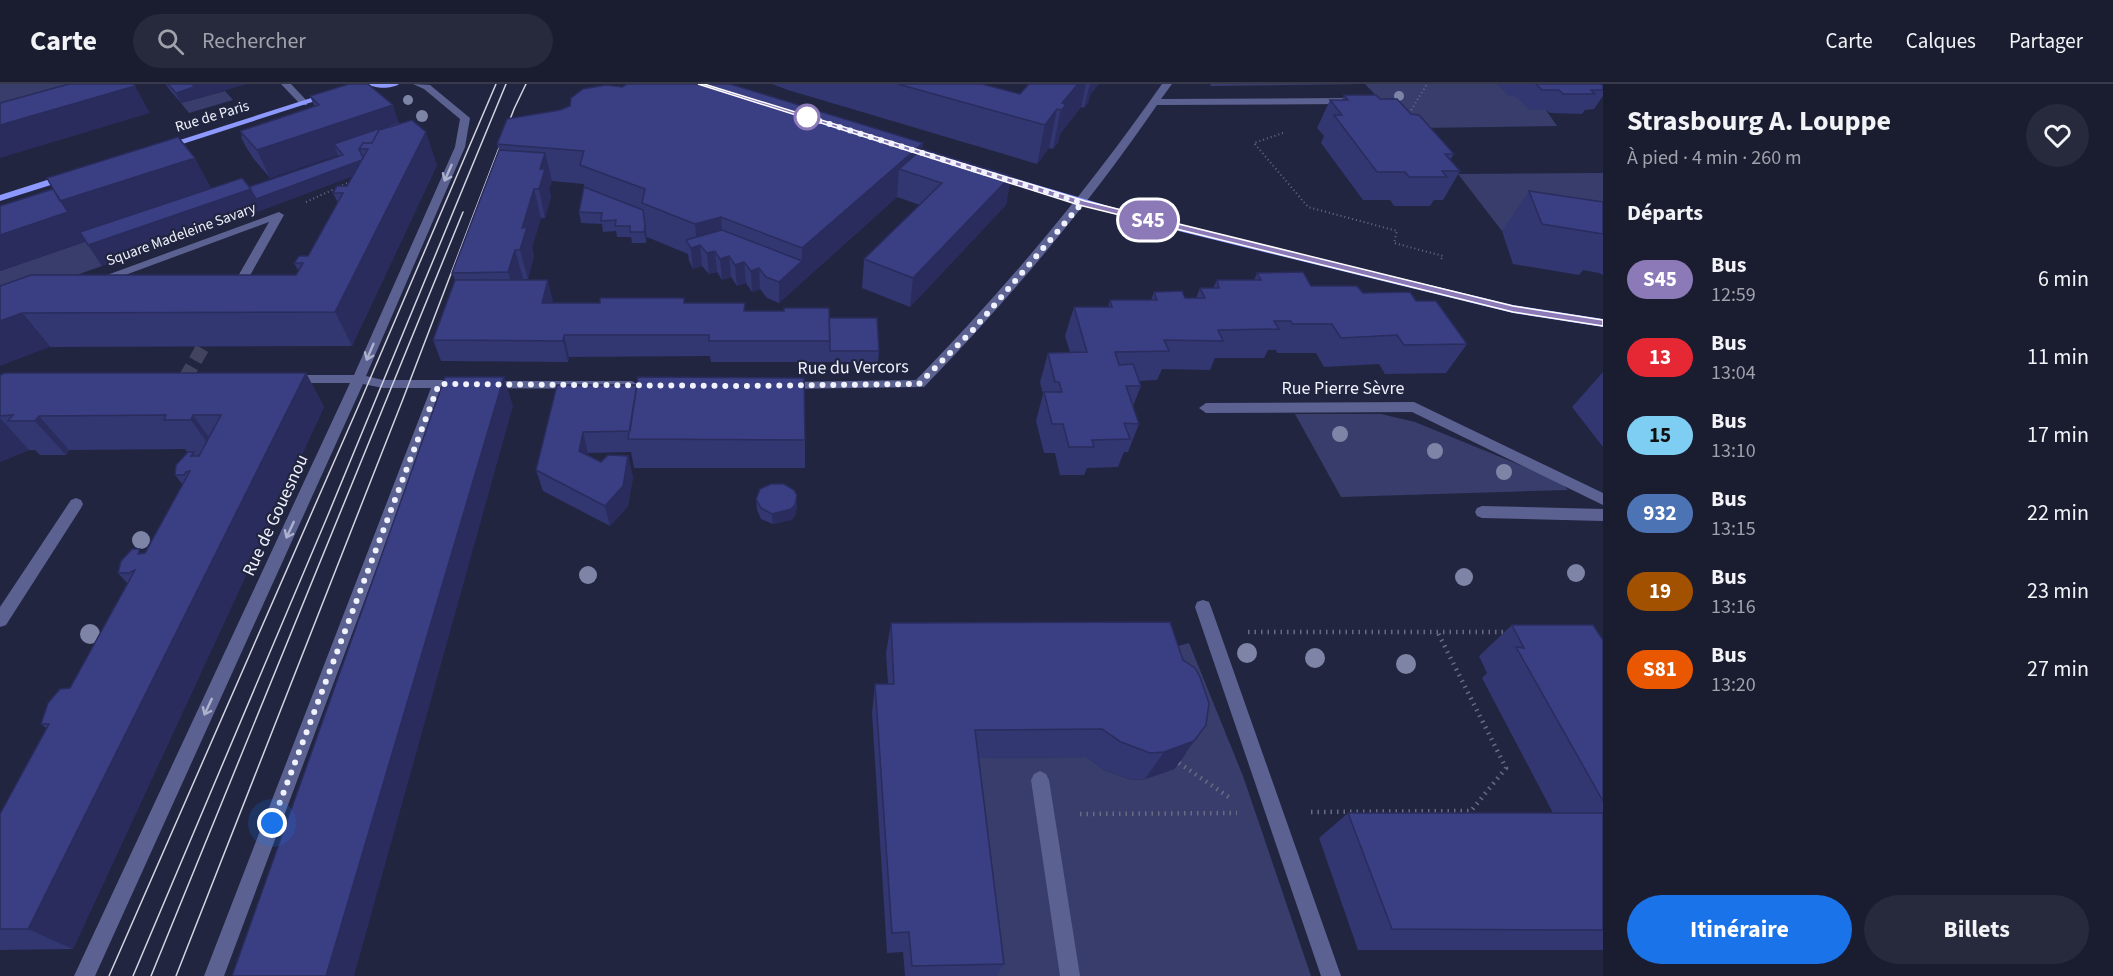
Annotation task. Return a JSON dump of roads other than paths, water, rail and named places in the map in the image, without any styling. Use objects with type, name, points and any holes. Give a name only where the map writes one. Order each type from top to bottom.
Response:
[{"type":"main road","name":"Rue de Paris","points":[[153,150],[364,84]]},
{"type":"main road","points":[[373,84],[394,84]]},
{"type":"main road","points":[[980,171],[1082,203],[1513,309],[1603,323]]},
{"type":"main road","points":[[0,198],[79,173]]},
{"type":"street","points":[[286,84],[304,103]]},
{"type":"street","name":"Rue de Gouesnou","points":[[84,976],[359,379],[460,147],[465,118],[427,87],[418,84]]},
{"type":"street","name":"Rue du Vercors","points":[[775,386],[919,384],[973,330],[1082,203],[1167,84]]},
{"type":"street","points":[[1155,102],[1345,101]]},
{"type":"street","name":"Square Madeleine Savary","points":[[78,288],[279,215],[229,303]]},
{"type":"street","points":[[279,379],[359,379],[382,384],[646,386]]},
{"type":"street","points":[[214,976],[439,384]]},
{"type":"street","name":"Rue Pierre Sèvre","points":[[1206,408],[1414,407],[1603,499]]},
{"type":"street","points":[[0,620],[76,504]]},
{"type":"street","points":[[1482,512],[1603,515]]},
{"type":"street","points":[[1203,607],[1331,976]]},
{"type":"street","points":[[1041,780],[1070,976]]},
{"type":"tunnel","points":[[185,379],[213,329]]},
{"type":"tram line","points":[[109,976],[358,407],[496,84]]},
{"type":"tram line","points":[[133,976],[328,515],[506,84]]},
{"type":"tram line","points":[[176,976],[403,399],[514,109],[526,84]]},
{"type":"tram line","points":[[151,976],[463,212]]}]
